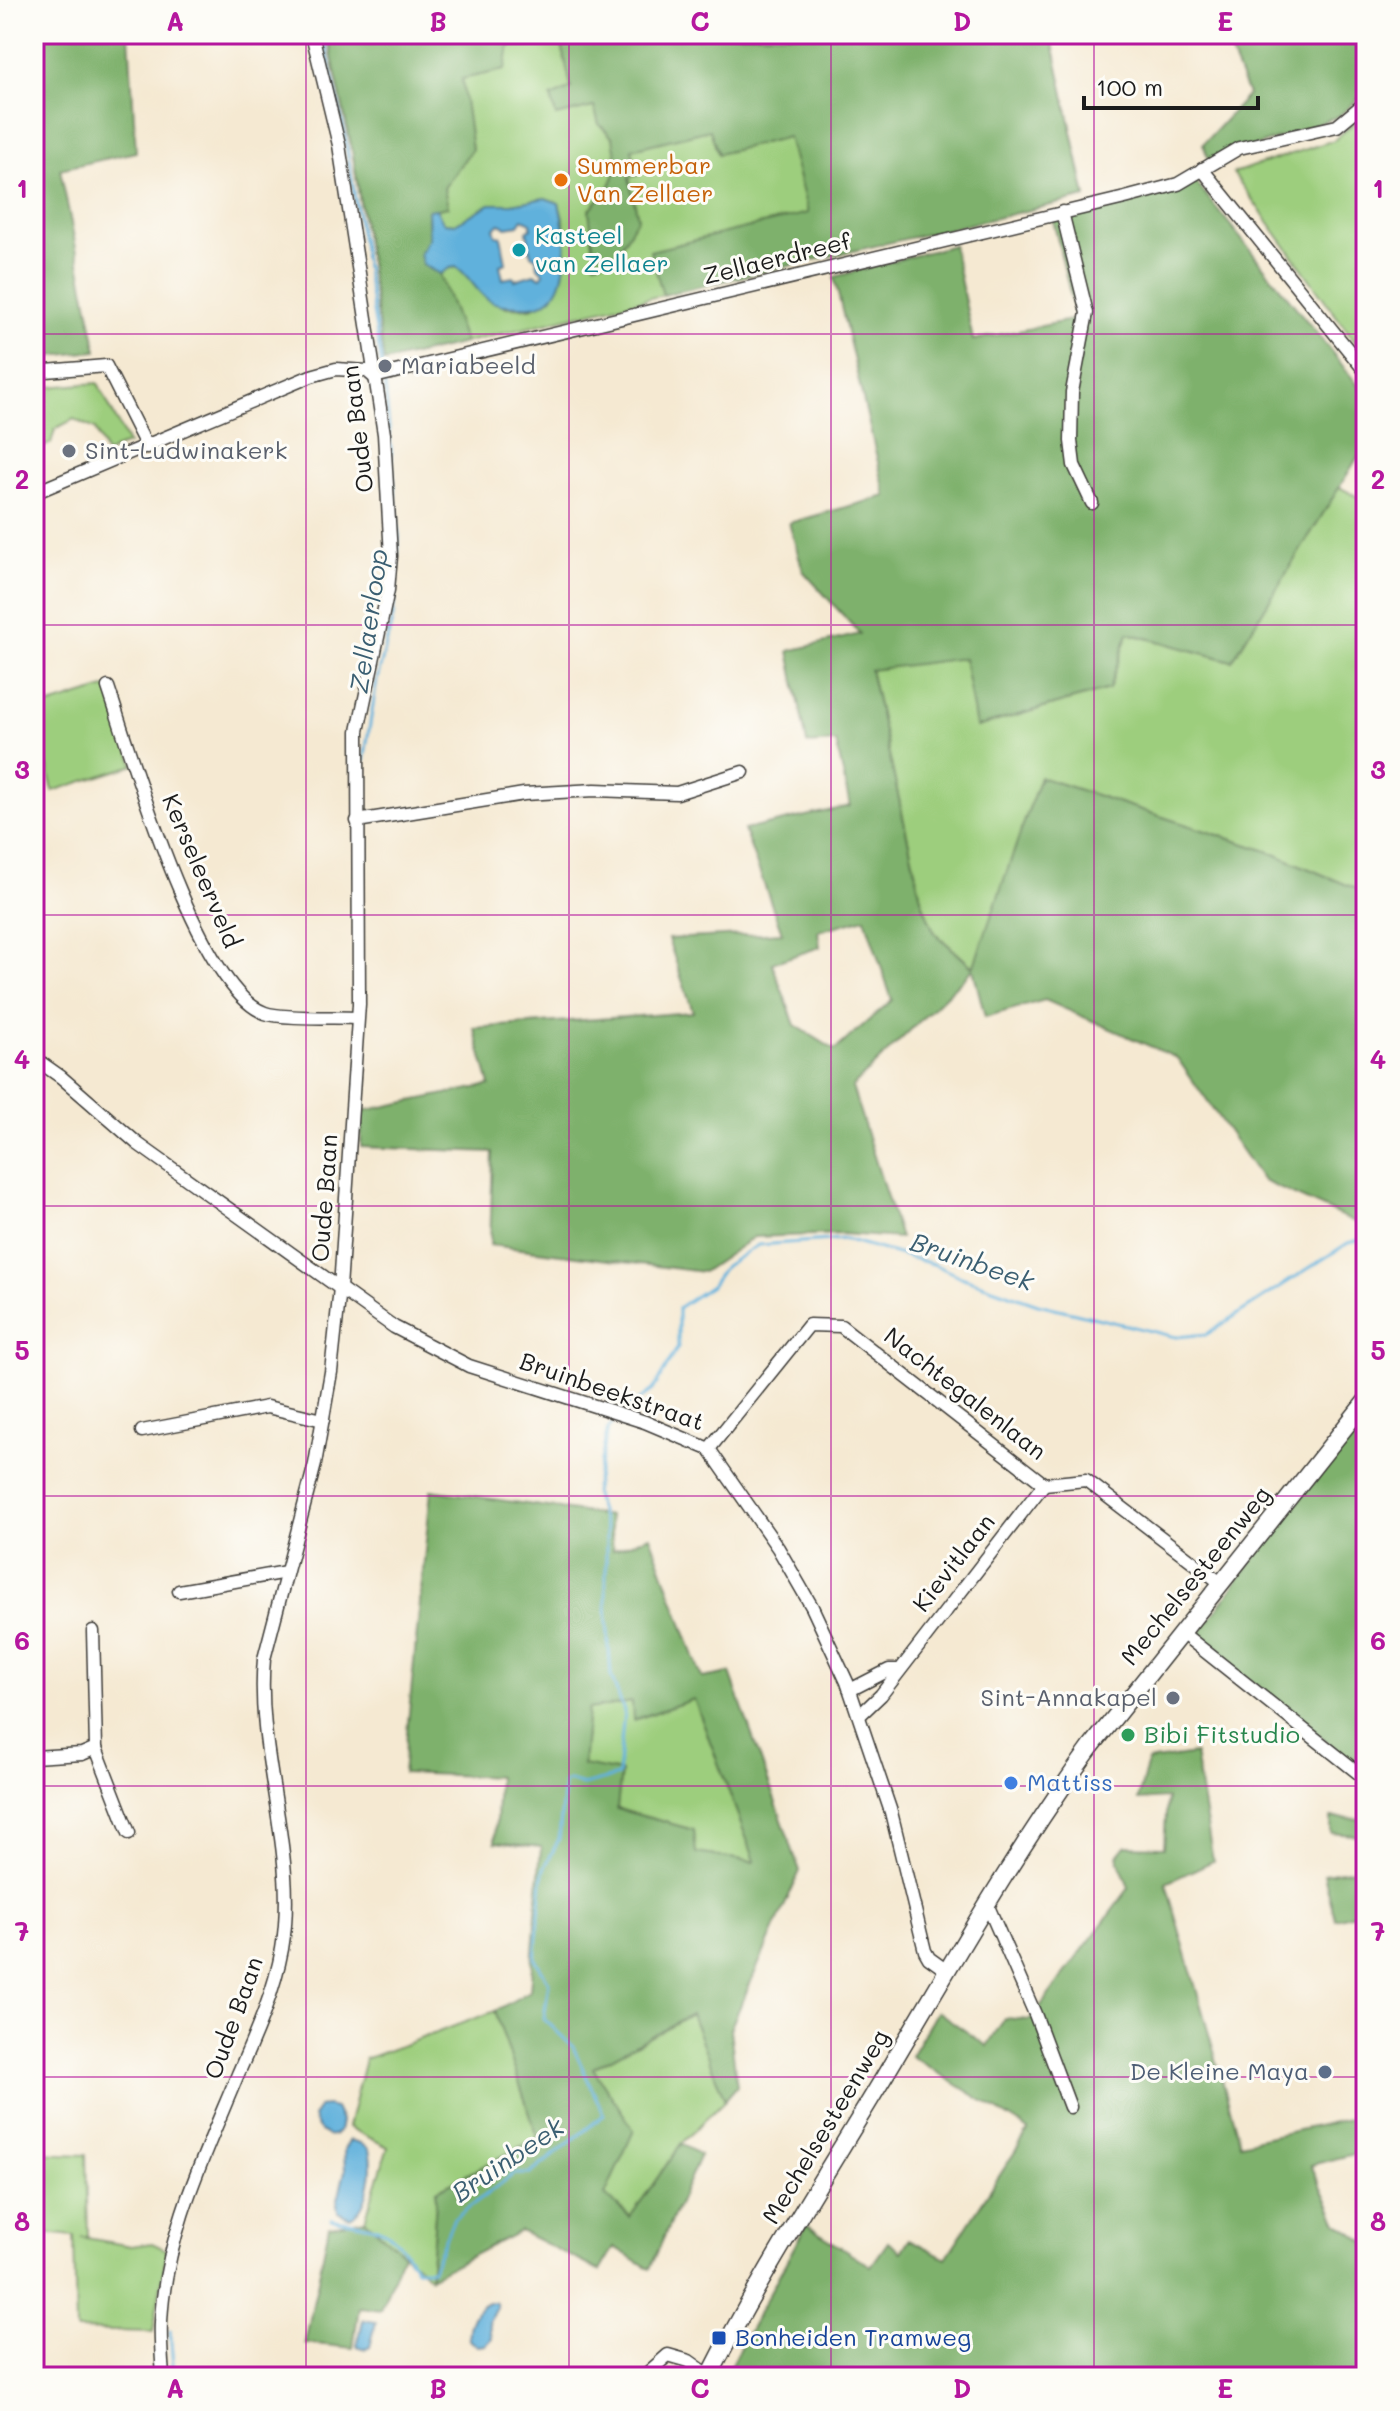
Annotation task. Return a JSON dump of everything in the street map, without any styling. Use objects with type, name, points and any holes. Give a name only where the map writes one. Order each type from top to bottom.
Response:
[{"type":"street","name":"Oude Baan","points":[[163,2377],[161,2324],[166,2280],[177,2234],[197,2172],[263,2016],[284,1936],[285,1889],[263,1674],[315,1464],[340,1288],[357,1018],[358,731],[388,590],[391,556],[384,434],[339,145],[312,34]]},
{"type":"street","name":"Zellaerdreef","points":[[34,493],[268,394],[336,369],[367,371],[374,377],[1178,184],[1239,148],[1337,126],[1366,102]]},
{"type":"street","points":[[1202,169],[1366,372]]},
{"type":"street","points":[[1062,212],[1087,313],[1072,392],[1071,433],[1074,465],[1092,503]]},
{"type":"street","points":[[34,372],[106,366],[147,447]]},
{"type":"street","name":"Kerseleerveld","points":[[108,687],[169,861],[193,919],[219,968],[247,1002],[266,1013],[357,1018]]},
{"type":"street","points":[[357,821],[524,794],[595,790],[677,793],[743,772]]},
{"type":"street","name":"Bruinbeekstraat","points":[[34,1058],[61,1077],[138,1144],[394,1327],[469,1366],[645,1422],[709,1449],[778,1548],[812,1607],[850,1690],[891,1812],[925,1951],[929,1958],[947,1971]]},
{"type":"street","name":"Bruinbeekstraat","points":[[34,1069],[61,1077]]},
{"type":"street","name":"Nachtegalenlaan","points":[[709,1449],[809,1325],[841,1326],[1044,1484],[1086,1480],[1222,1584]]},
{"type":"street","name":"Mechelsesteenweg","points":[[710,2376],[753,2297],[1050,1803],[1366,1401]]},
{"type":"street","points":[[142,1431],[267,1407],[323,1420]]},
{"type":"street","name":"Kievitlaan","points":[[860,1715],[881,1695],[1044,1484]]},
{"type":"street","points":[[179,1591],[286,1572]]},
{"type":"street","points":[[93,1631],[96,1748],[129,1833]]},
{"type":"street","points":[[1182,1633],[1366,1779]]},
{"type":"street","points":[[850,1690],[889,1670],[898,1670]]},
{"type":"street","points":[[34,1757],[82,1754],[96,1748]]},
{"type":"street","points":[[987,1904],[1035,2014],[1070,2107]]},
{"type":"street","points":[[643,2377],[668,2355],[689,2361],[710,2376]]},
{"type":"green space","points":[[34,34],[129,34],[136,152],[60,169],[97,351],[34,358]]},
{"type":"green space","points":[[327,34],[1051,34],[1086,197],[384,362],[353,155]],"holes":[[[545,198],[559,203],[564,223],[566,259],[545,302],[531,308],[506,307],[457,267],[450,268],[429,238],[444,223],[455,224],[490,204]]]},
{"type":"green space","points":[[327,34],[1051,34],[1086,197],[663,295],[650,251],[808,213],[788,137],[718,154],[710,130],[632,149],[638,175],[629,177],[638,218],[614,258],[595,263],[589,210],[609,188],[618,167],[613,138],[599,124],[594,107],[556,116],[551,97],[571,88],[562,45],[509,46],[505,70],[462,79],[472,149],[444,188],[448,207],[428,211],[429,238],[423,265],[440,274],[465,343],[384,362],[353,155]]},
{"type":"green space","points":[[1223,34],[1366,34],[1366,92],[1339,116],[1210,163],[1203,144],[1248,95]]},
{"type":"green space","points":[[1366,112],[1366,357],[1233,173],[1334,140]]},
{"type":"green space","points":[[1195,181],[1366,395],[1366,444],[1232,661],[1128,633],[1109,689],[976,727],[964,658],[870,670],[922,902],[934,932],[973,968],[1040,777],[1267,851],[1366,893],[1366,1227],[1263,1181],[1177,1058],[1045,1000],[985,1017],[973,969],[852,1087],[900,1238],[842,1234],[754,1237],[703,1272],[490,1245],[493,1152],[361,1147],[362,1111],[490,1085],[474,1028],[693,1012],[668,939],[782,933],[744,830],[850,806],[836,742],[807,744],[789,651],[860,634],[803,571],[789,523],[886,496],[834,277],[953,245],[973,340],[1076,319],[1053,220]],"holes":[[[865,918],[892,1000],[835,1050],[795,1025],[772,963],[820,947],[818,931]]]},
{"type":"green space","points":[[98,383],[128,444],[106,454],[95,429],[74,419],[55,429],[51,443],[34,452],[34,388]]},
{"type":"green space","points":[[1339,487],[1366,501],[1366,893],[1267,851],[1040,777],[974,968],[934,932],[922,902],[870,669],[964,658],[977,727],[1109,689],[1127,633],[1232,661]]},
{"type":"green space","points":[[108,687],[134,765],[53,791],[34,710]]},
{"type":"green space","points":[[1366,1417],[1366,1773],[1196,1638],[1263,1546]]},
{"type":"green space","points":[[431,1490],[609,1516],[613,1550],[650,1536],[702,1678],[730,1673],[800,1871],[730,2029],[737,2086],[725,2100],[691,2014],[593,2068],[634,2130],[605,2195],[630,2217],[681,2144],[700,2155],[650,2269],[614,2247],[600,2271],[520,2231],[430,2277],[437,2190],[538,2138],[495,2011],[530,1991],[541,1847],[495,1842],[498,1777],[403,1773]],"holes":[[[694,1699],[755,1862],[696,1853],[694,1830],[617,1809],[621,1772],[583,1765],[588,1709],[632,1702],[633,1720]]]},
{"type":"green space","points":[[694,1699],[756,1862],[695,1853],[694,1830],[617,1809],[583,1766],[588,1709],[632,1702],[634,1720]]},
{"type":"green space","points":[[1195,1754],[1213,1861],[1166,1883],[1240,2143],[1366,2115],[1366,2151],[1311,2165],[1338,2223],[1366,2242],[1366,2377],[724,2377],[806,2225],[871,2266],[888,2242],[901,2252],[909,2239],[946,2258],[1029,2130],[911,2056],[937,2011],[987,2046],[1005,2018],[1030,2020],[1129,1888],[1117,1856],[1125,1846],[1164,1847],[1167,1798],[1138,1800],[1148,1761]]},
{"type":"green space","points":[[1331,1818],[1366,1819],[1366,1840],[1331,1833]]},
{"type":"green space","points":[[1366,1867],[1366,1911],[1335,1919],[1324,1874]]},
{"type":"green space","points":[[495,2011],[538,2138],[437,2190],[430,2277],[365,2220],[388,2147],[348,2127],[365,2059]]},
{"type":"green space","points":[[691,2014],[725,2100],[681,2144],[631,2217],[605,2195],[593,2068]]},
{"type":"green space","points":[[34,2153],[86,2155],[88,2237],[81,2237],[131,2246],[152,2243],[167,2250],[153,2332],[76,2330],[74,2236],[34,2232]]},
{"type":"green space","points":[[365,2220],[403,2253],[380,2310],[359,2307],[353,2348],[305,2343],[329,2226]]},
{"type":"water","points":[[545,198],[559,203],[564,234],[564,269],[560,285],[552,297],[540,304],[522,306],[491,302],[457,267],[440,274],[423,265],[420,254],[429,238],[428,210],[436,209],[444,223],[455,224],[490,204]],"holes":[[[523,219],[531,223],[527,231],[531,255],[537,259],[538,267],[544,273],[541,277],[534,274],[515,280],[513,277],[503,279],[500,265],[506,263],[501,236],[496,235],[494,228],[500,224],[506,227],[519,225]]]},
{"type":"water","points":[[319,2107],[335,2108],[341,2121],[339,2132],[335,2135],[326,2135],[313,2117]]},
{"type":"water","points":[[350,2140],[369,2150],[371,2167],[366,2197],[350,2218],[338,2212],[337,2203],[345,2171],[344,2149]]},
{"type":"water","points":[[488,2302],[495,2302],[497,2306],[489,2321],[492,2339],[486,2345],[478,2346],[469,2340],[469,2329],[475,2313]]},
{"type":"water","points":[[363,2320],[376,2322],[370,2347],[366,2349],[357,2346]]},
{"type":"waterway","name":"Zellaerloop","points":[[323,34],[344,131],[382,367]]},
{"type":"waterway","name":"Zellaerloop","points":[[364,761],[377,680],[393,617],[399,537],[385,385]]},
{"type":"waterway","name":"Bruinbeek","points":[[628,1408],[653,1390],[678,1347],[678,1308],[711,1286],[725,1266],[758,1245],[845,1239],[933,1264],[1038,1304],[1176,1337],[1207,1334],[1348,1243],[1366,1238]]},
{"type":"waterway","name":"Bruinbeek","points":[[332,2219],[382,2230],[399,2243],[416,2269],[432,2269],[454,2218],[514,2174],[530,2174],[604,2115],[573,2047],[544,2019],[549,1982],[535,1959],[543,1871],[559,1839],[564,1783],[569,1781],[583,1785],[618,1776],[624,1711],[611,1676],[606,1605],[606,1531],[594,1492],[608,1429],[612,1425]]},
{"type":"waterway","name":"Bruinbeek","points":[[170,2331],[174,2377]]},
{"type":"place","name":"Summerbar Van Zellaer","points":[[561,180]]},
{"type":"place","name":"Kasteel van Zellaer","points":[[519,250]]},
{"type":"place","name":"Mariabeeld","points":[[385,366]]},
{"type":"place","name":"Sint-Ludwinakerk","points":[[69,451]]},
{"type":"place","name":"Sint-Annakapel","points":[[1173,1698]]},
{"type":"place","name":"Bibi Fitstudio","points":[[1128,1735]]},
{"type":"place","name":"Mattiss","points":[[1011,1783]]},
{"type":"place","name":"De Kleine Maya","points":[[1325,2072]]},
{"type":"place","name":"Bonheiden Tramweg","points":[[719,2338]]}]
